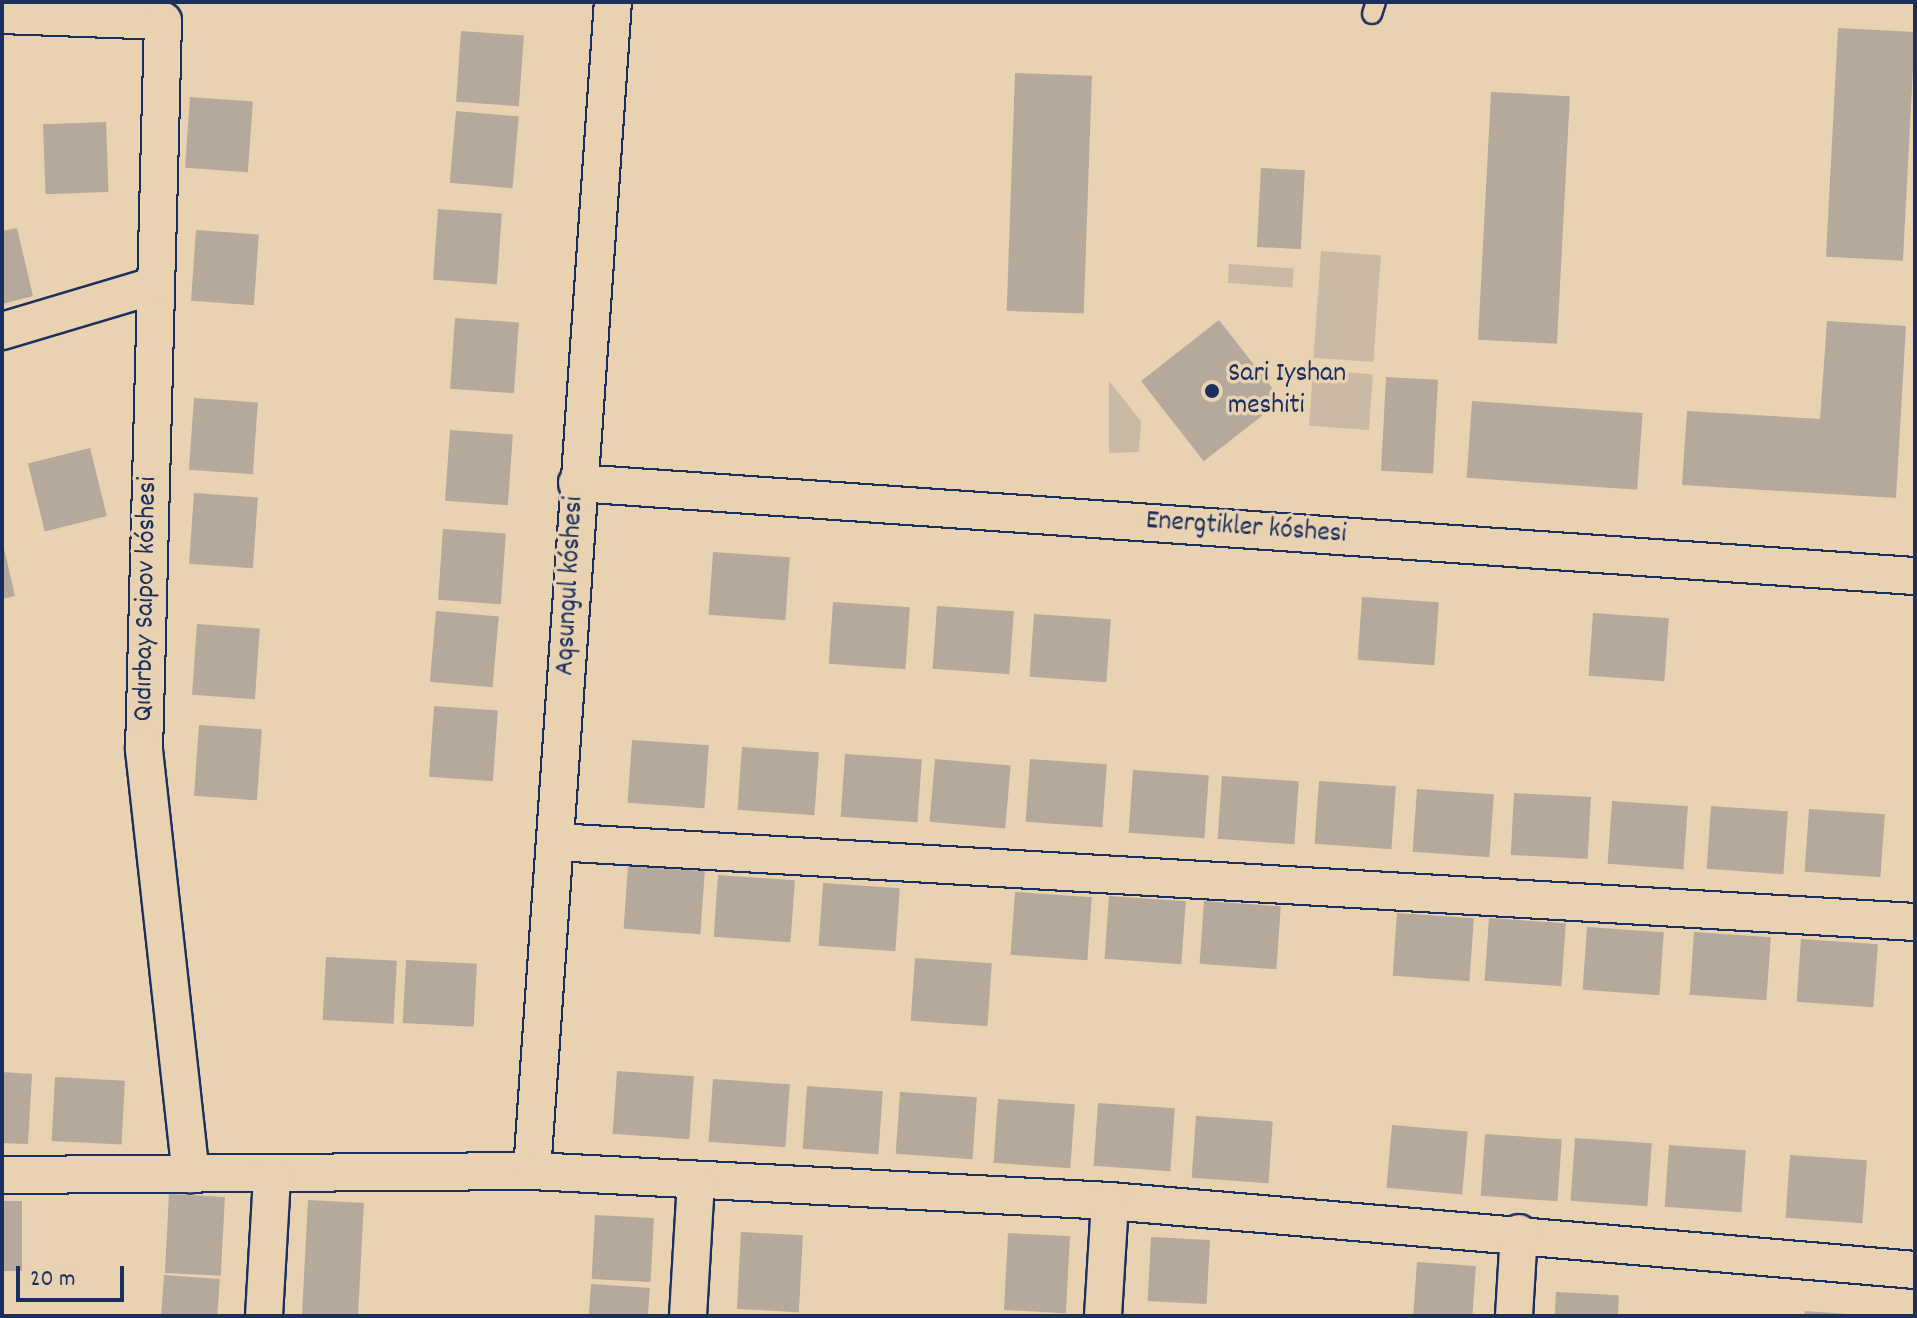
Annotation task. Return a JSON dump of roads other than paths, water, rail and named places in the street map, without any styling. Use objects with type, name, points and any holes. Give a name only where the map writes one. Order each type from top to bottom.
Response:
[{"type":"street","name":"Aqsungul kóshesi","points":[[532,1171],[556,842],[577,483],[613,2]]},
{"type":"street","name":"Qıdırbay Saipov kóshesi","points":[[2,15],[163,21],[153,286],[144,750],[191,1174]]},
{"type":"street","points":[[2,331],[153,286]]},
{"type":"street","name":"Energtikler kóshesi","points":[[577,483],[1915,576]]},
{"type":"street","points":[[556,842],[1915,922]]},
{"type":"street","points":[[2,1175],[272,1176],[532,1171],[696,1183],[1110,1201],[1519,1233],[1915,1270]]},
{"type":"street","points":[[264,1316],[272,1176]]},
{"type":"street","points":[[688,1316],[696,1183]]},
{"type":"street","points":[[1103,1316],[1110,1201]]},
{"type":"street","points":[[1514,1316],[1519,1233]]},
{"type":"place","name":"Sari Iyshan meshiti","points":[[1212,391]]}]
